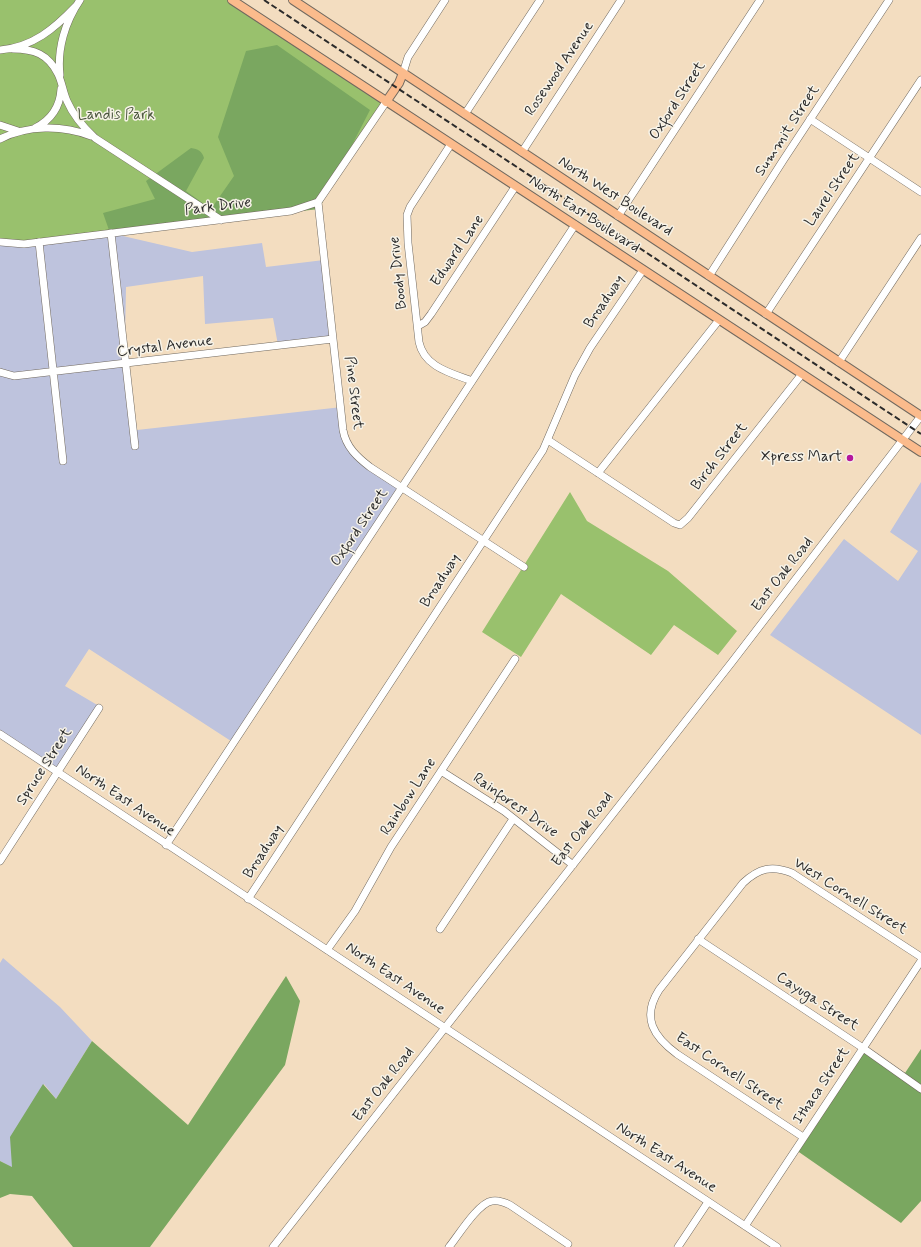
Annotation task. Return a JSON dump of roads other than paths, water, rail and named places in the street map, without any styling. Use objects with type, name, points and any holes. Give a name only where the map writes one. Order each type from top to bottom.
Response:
[{"type":"main road","name":"North East Boulevard","points":[[232,0],[921,452]]},
{"type":"main road","name":"North West Boulevard","points":[[293,0],[921,416]]},
{"type":"main road","points":[[386,102],[399,83],[403,72]]},
{"type":"street","points":[[403,72],[408,57],[445,0]]},
{"type":"street","points":[[465,114],[540,0]]},
{"type":"street","name":"Rosewood Avenue","points":[[522,152],[621,0]]},
{"type":"street","name":"Oxford Street","points":[[618,216],[760,0]]},
{"type":"street","name":"Summit Street","points":[[709,276],[889,0]]},
{"type":"street","points":[[0,53],[40,38],[53,29],[78,3]]},
{"type":"street","points":[[0,140],[43,124],[54,113],[61,96],[59,62],[62,39],[78,3]]},
{"type":"street","points":[[0,50],[29,49],[43,55],[52,64],[60,79],[71,109],[86,130],[95,138],[221,220]]},
{"type":"street","name":"Laurel Street","points":[[766,314],[921,80]]},
{"type":"street","points":[[318,202],[386,102]]},
{"type":"street","points":[[810,119],[921,192]]},
{"type":"street","points":[[0,126],[9,129],[24,130],[51,128],[64,129],[95,138]]},
{"type":"street","name":"Boody Drive","points":[[450,144],[412,202],[407,215],[420,349],[428,361],[444,370],[472,381]]},
{"type":"street","name":"Edward Lane","points":[[418,326],[425,322],[431,314],[515,186]]},
{"type":"street","name":"Park Drive","points":[[0,242],[24,244],[221,220],[291,211],[318,202]]},
{"type":"street","name":"Pine Street","points":[[318,202],[343,430],[346,441],[360,460],[524,567]]},
{"type":"street","name":"Oxford Street","points":[[166,845],[575,225]]},
{"type":"street","points":[[111,233],[135,446]]},
{"type":"street","points":[[839,362],[921,238]]},
{"type":"street","points":[[39,242],[63,461]]},
{"type":"street","name":"Broadway","points":[[248,899],[548,440],[575,375],[590,348],[643,270]]},
{"type":"street","points":[[598,473],[719,320]]},
{"type":"street","name":"Crystal Avenue","points":[[0,372],[10,376],[53,372],[333,339]]},
{"type":"street","name":"Birch Street","points":[[548,440],[674,524],[678,525],[684,523],[802,374]]},
{"type":"street","name":"East Oak Road","points":[[274,1247],[904,440],[921,416]]},
{"type":"street","name":"Rainbow Lane","points":[[327,950],[355,911],[391,847],[515,659]]},
{"type":"street","name":"Spruce Street","points":[[0,861],[99,708]]},
{"type":"street","name":"North East Avenue","points":[[0,734],[776,1247]]},
{"type":"street","name":"Rainforest Drive","points":[[441,770],[513,819],[573,865]]},
{"type":"street","points":[[440,929],[513,819]]},
{"type":"street","name":"West Cornell Street","points":[[698,939],[743,883],[756,872],[770,867],[792,873],[921,957]]},
{"type":"street","name":"Cayuga Street","points":[[698,939],[863,1048],[921,1089]]},
{"type":"street","name":"East Cornell Street","points":[[698,939],[654,997],[651,1012],[656,1036],[678,1054],[803,1137]]},
{"type":"street","name":"Ithaca Street","points":[[745,1226],[921,961]]},
{"type":"street","points":[[449,1247],[479,1208],[493,1200],[510,1205],[568,1244]]},
{"type":"street","points":[[678,1247],[708,1202]]},
{"type":"railway","points":[[264,0],[921,434]]},
{"type":"place","name":"Xpress Mart","points":[[850,458]]},
{"type":"park label","name":"Landis Park","points":[[116,116]]}]
